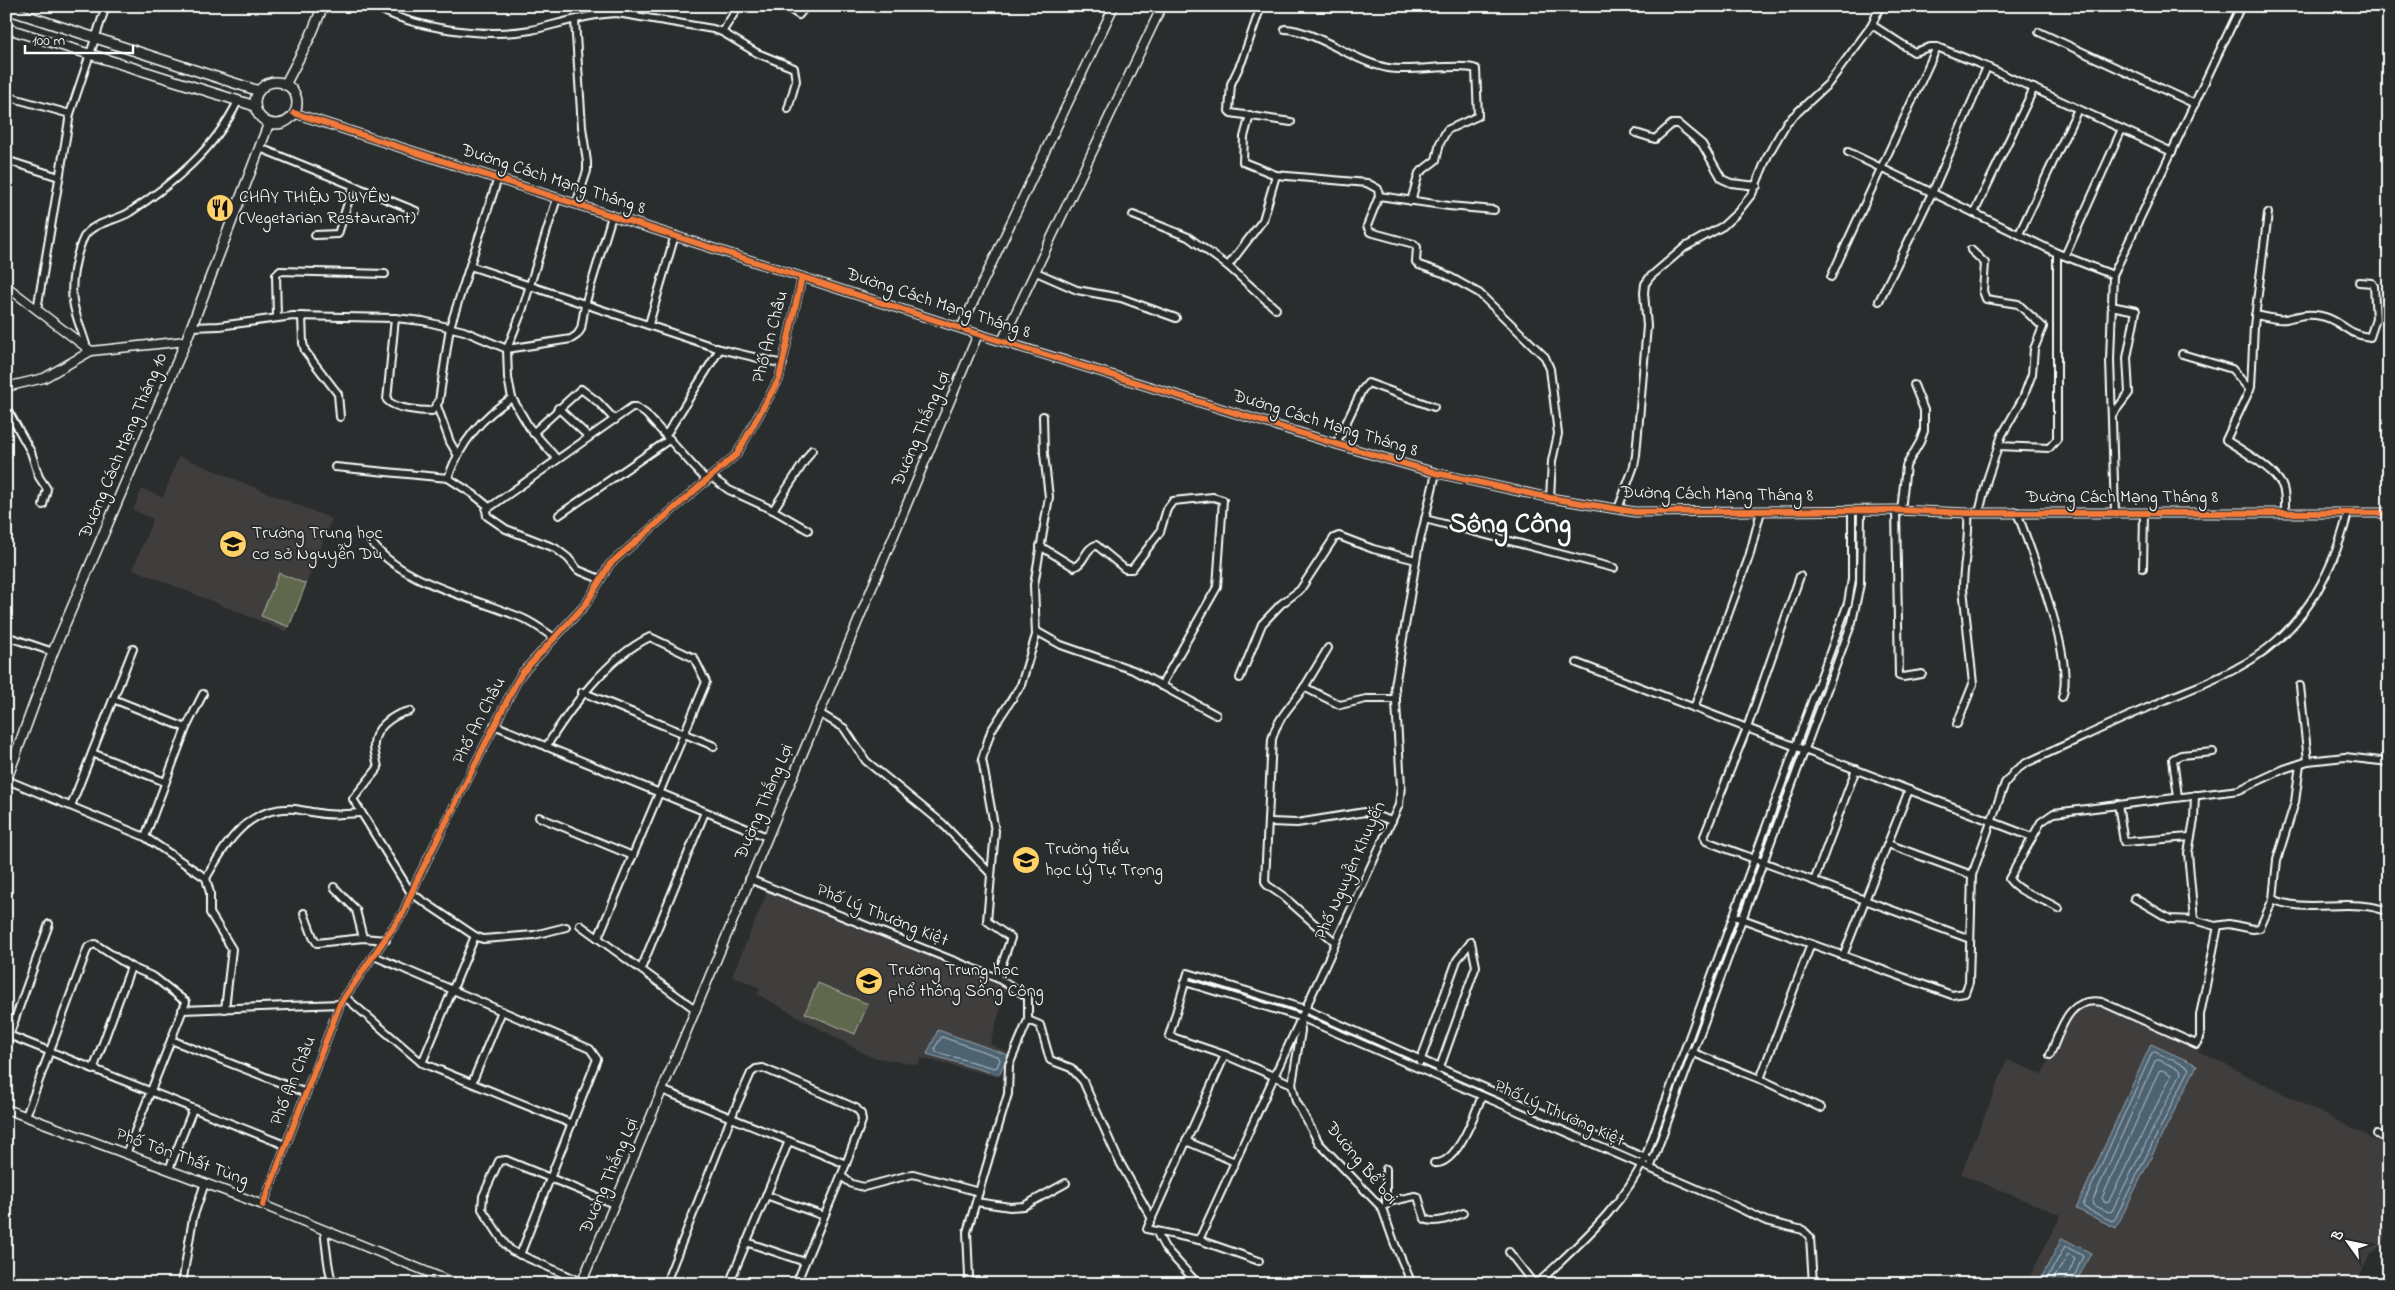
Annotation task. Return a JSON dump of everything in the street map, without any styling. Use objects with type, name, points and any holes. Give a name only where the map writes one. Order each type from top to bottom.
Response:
[{"type":"main road","points":[[285,85],[311,35],[323,6]]},
{"type":"main road","points":[[6,9],[260,90]]},
{"type":"main road","points":[[6,28],[255,106]]},
{"type":"main road","points":[[271,83],[285,85],[296,97],[294,113],[283,122],[269,123],[258,114],[255,106],[260,90],[271,83]]},
{"type":"main road","name":"Đường Cách Mạng Tháng 10","points":[[6,781],[54,652],[186,341],[269,123]]},
{"type":"street","points":[[37,310],[70,114],[106,6]]},
{"type":"street","points":[[374,6],[397,18],[473,31],[529,30],[575,20],[602,10],[722,32],[757,53],[794,68],[796,81],[788,109]]},
{"type":"street","points":[[722,32],[739,6]]},
{"type":"street","points":[[785,6],[798,15],[806,6]]},
{"type":"street","points":[[960,328],[1114,6]]},
{"type":"street","points":[[1261,6],[1242,62],[1231,84],[1229,112],[1291,122]]},
{"type":"street","points":[[1618,509],[1634,466],[1636,455],[1647,326],[1645,284],[1650,277],[1685,247],[1730,220],[1756,186],[1768,155],[1787,122],[1828,84],[1872,25],[1880,6]]},
{"type":"street","points":[[2114,512],[2110,384],[2113,275],[2241,6]]},
{"type":"street","points":[[1002,341],[1159,7]]},
{"type":"street","points":[[575,20],[582,127],[587,162],[587,170],[576,204]]},
{"type":"street","points":[[1872,25],[1914,52],[1930,46],[1937,47],[1987,67],[2172,152]]},
{"type":"street","points":[[1284,29],[1300,31],[1360,60],[1389,69],[1476,70],[1478,116],[1447,130],[1443,136],[1436,160],[1419,173],[1411,201]]},
{"type":"street","points":[[2039,32],[2195,104]]},
{"type":"street","points":[[1831,277],[1937,47]]},
{"type":"street","points":[[1879,301],[1932,193],[1987,67]]},
{"type":"street","points":[[1974,213],[2034,88]]},
{"type":"street","points":[[6,96],[70,114]]},
{"type":"street","points":[[89,350],[72,298],[74,277],[84,237],[94,228],[128,213],[182,173],[222,130],[238,101]]},
{"type":"street","points":[[2019,234],[2078,109]]},
{"type":"street","name":"Đường Cách Mạng Tháng 8","points":[[294,113],[978,334],[1336,444],[1436,473],[1550,498],[1636,512],[1898,510],[1968,513],[2114,512],[2144,514],[2389,512]]},
{"type":"street","points":[[1250,116],[1244,138],[1242,161],[1276,175],[1367,183],[1378,189],[1379,196],[1366,226],[1370,232],[1416,246],[1417,264],[1443,273],[1479,294],[1548,362],[1558,434],[1552,461],[1550,498]]},
{"type":"street","points":[[1636,133],[1655,138],[1672,124],[1678,124],[1702,144],[1722,180],[1756,186]]},
{"type":"street","points":[[2065,256],[2122,129]]},
{"type":"street","points":[[260,148],[416,211]]},
{"type":"street","points":[[1848,152],[2065,256],[2113,275]]},
{"type":"street","points":[[6,160],[59,177]]},
{"type":"street","points":[[1228,266],[1264,220],[1276,175]]},
{"type":"street","points":[[457,454],[450,442],[437,406],[450,327],[498,178]]},
{"type":"street","points":[[315,235],[338,234],[353,187]]},
{"type":"street","points":[[1379,196],[1494,210]]},
{"type":"street","points":[[557,198],[522,311],[507,349],[508,378],[512,398],[533,432],[557,459]]},
{"type":"street","points":[[2268,212],[2255,315],[2250,390],[2226,440],[2246,453],[2277,478],[2285,492],[2285,513]]},
{"type":"street","points":[[1133,214],[1188,237],[1228,266],[1276,309]]},
{"type":"street","points":[[191,327],[219,326],[277,317],[395,318],[423,321],[450,327],[507,349],[571,339],[577,336],[580,329],[585,305],[612,216]]},
{"type":"street","points":[[649,324],[675,235]]},
{"type":"street","points":[[1970,250],[1985,264],[1983,292],[1986,299],[2018,304],[2043,327],[2034,349],[2032,374],[2024,398],[2005,428],[1979,513]]},
{"type":"street","points":[[1998,446],[2049,448],[2057,439],[2057,252]]},
{"type":"street","points":[[470,266],[720,348],[783,364]]},
{"type":"street","points":[[277,317],[276,275],[280,271],[385,274]]},
{"type":"street","points":[[1036,272],[1077,290],[1121,298],[1176,318]]},
{"type":"street","name":"Phố An Châu","points":[[263,1205],[340,1004],[403,913],[411,893],[494,725],[522,673],[586,604],[600,579],[616,558],[728,463],[744,444],[774,389],[783,364],[802,276]]},
{"type":"street","points":[[2255,315],[2281,319],[2304,314],[2319,315],[2332,320],[2351,334],[2370,338],[2376,319],[2374,286],[2372,283],[2359,282]]},
{"type":"street","points":[[6,286],[89,350]]},
{"type":"street","points":[[2111,306],[2136,311],[2127,358],[2129,393],[2112,414]]},
{"type":"street","points":[[302,316],[305,351],[338,394],[340,417]]},
{"type":"street","points":[[395,318],[387,400],[389,403],[406,408],[428,411],[437,406]]},
{"type":"street","name":"Đường Thắng Lợi","points":[[582,1283],[695,1008],[978,334]]},
{"type":"street","points":[[6,387],[44,378],[89,350],[186,341]]},
{"type":"street","points":[[559,515],[668,437],[720,348]]},
{"type":"street","points":[[2182,354],[2232,369],[2250,390]]},
{"type":"street","points":[[1336,444],[1362,390],[1368,383],[1434,407]]},
{"type":"street","points":[[1914,385],[1924,410],[1924,431],[1906,466],[1898,510],[1899,676],[1922,674]]},
{"type":"street","points":[[533,432],[558,408],[584,389],[615,420]]},
{"type":"street","points":[[448,478],[457,454],[485,417],[512,398]]},
{"type":"street","points":[[6,407],[32,452],[39,477],[47,489],[43,505]]},
{"type":"street","points":[[600,579],[578,570],[568,558],[555,548],[499,525],[487,516],[486,510],[632,407],[636,407],[646,414],[709,479],[773,510],[808,530]]},
{"type":"street","points":[[558,408],[589,437]]},
{"type":"street","points":[[997,978],[1011,938],[987,921],[994,822],[983,774],[982,759],[991,731],[1020,685],[1036,631],[1034,586],[1049,497],[1044,462],[1043,416]]},
{"type":"street","points":[[773,510],[812,450]]},
{"type":"street","points":[[335,467],[448,478],[489,507]]},
{"type":"street","name":"Phố Nguyễn Khuyến","points":[[1200,1240],[1300,1017],[1392,821],[1398,804],[1401,786],[1395,686],[1416,560],[1436,473]]},
{"type":"street","points":[[1040,546],[1074,567],[1078,566],[1090,548],[1096,545],[1124,569],[1132,569],[1160,532],[1173,500],[1213,497],[1223,500],[1217,587],[1161,686]]},
{"type":"street","points":[[1694,708],[1749,557],[1761,511]]},
{"type":"street","points":[[1509,1252],[1534,1284],[1568,1255],[1620,1200],[1641,1166],[1816,696],[1848,603],[1852,579],[1852,511]]},
{"type":"street","points":[[1650,1169],[1824,699],[1858,598],[1861,511]]},
{"type":"street","points":[[2017,512],[2056,628],[2066,684],[2062,697]]},
{"type":"street","points":[[1957,724],[1974,684],[1963,581],[1969,531],[1968,513]]},
{"type":"street","points":[[1734,916],[1959,996],[1965,992],[1970,982],[1972,875],[1990,820],[2005,783],[2016,770],[2026,763],[2152,705],[2223,675],[2257,657],[2273,644],[2302,614],[2330,569],[2348,513]]},
{"type":"street","points":[[2143,568],[2144,514]]},
{"type":"street","points":[[1425,519],[1614,568]]},
{"type":"street","points":[[1240,678],[1262,624],[1281,604],[1300,590],[1334,538],[1339,536],[1373,549],[1416,560]]},
{"type":"street","points":[[369,538],[375,549],[406,572],[522,618],[554,638]]},
{"type":"street","points":[[1800,576],[1747,728],[1704,836],[1708,844],[1970,939]]},
{"type":"street","points":[[1036,631],[1062,645],[1119,664],[1216,716]]},
{"type":"street","points":[[6,636],[54,652]]},
{"type":"street","points":[[546,746],[582,692],[637,643],[650,637],[694,658],[706,682],[598,938]]},
{"type":"street","points":[[1328,648],[1304,687],[1282,714],[1274,732],[1270,822],[1264,875],[1267,885],[1283,896],[1335,942]]},
{"type":"street","points":[[71,806],[134,649]]},
{"type":"street","points":[[1577,663],[2032,837]]},
{"type":"street","points":[[2300,686],[2308,761]]},
{"type":"street","points":[[1304,687],[1340,705],[1366,699],[1396,699]]},
{"type":"street","points":[[582,692],[714,746]]},
{"type":"street","points":[[145,836],[186,728],[203,694]]},
{"type":"street","points":[[1816,696],[1824,699]]},
{"type":"street","points":[[113,699],[186,728]]},
{"type":"street","points":[[410,711],[393,717],[379,731],[374,747],[378,768],[353,799],[411,893],[475,936],[492,939],[534,935],[566,927]]},
{"type":"street","points":[[819,713],[844,728],[866,762],[942,824],[991,874]]},
{"type":"street","points":[[494,725],[766,838]]},
{"type":"street","points":[[2178,797],[2173,759],[2181,755],[2213,752]]},
{"type":"street","points":[[92,753],[165,782]]},
{"type":"street","points":[[2059,910],[2047,901],[2038,899],[2009,879],[2041,822],[2054,813],[2239,790],[2308,761],[2345,757],[2389,762]]},
{"type":"street","points":[[2134,898],[2163,917],[2194,920],[2218,926],[2229,924],[2258,929],[2273,900],[2277,860],[2295,802],[2300,764]]},
{"type":"street","points":[[1814,881],[1856,769]]},
{"type":"street","points":[[6,781],[145,836],[206,878],[210,893],[210,913],[232,949],[225,1009]]},
{"type":"street","points":[[1844,956],[1909,790]]},
{"type":"street","points":[[2194,920],[2188,853],[2194,820],[2195,795]]},
{"type":"street","points":[[2118,804],[2124,842],[2190,837]]},
{"type":"street","points":[[206,878],[226,845],[242,826],[260,815],[279,809],[296,809],[336,815],[360,813]]},
{"type":"street","points":[[641,969],[705,812]]},
{"type":"street","points":[[1270,822],[1297,823],[1365,812],[1392,821]]},
{"type":"street","points":[[539,817],[633,856]]},
{"type":"street","points":[[1888,844],[1972,875]]},
{"type":"street","name":"Phố Lý Thường Kiệt","points":[[749,879],[997,978],[1028,997],[1030,1003],[1028,1020]]},
{"type":"street","points":[[334,886],[356,910],[363,938]]},
{"type":"street","points":[[2273,900],[2288,905],[2340,904],[2371,907],[2389,912]]},
{"type":"street","points":[[304,913],[317,943],[363,938],[386,940]]},
{"type":"street","points":[[49,924],[10,1033],[14,1039],[285,1145]]},
{"type":"street","points":[[580,925],[695,1008]]},
{"type":"street","points":[[2050,1055],[2070,1012],[2080,1002],[2091,1000],[2102,1002],[2196,1044],[2200,1038],[2200,1015],[2218,926]]},
{"type":"street","points":[[422,1063],[475,936]]},
{"type":"street","points":[[1418,1068],[1457,960],[1471,942],[1476,966],[1436,1075]]},
{"type":"street","points":[[26,1116],[89,945],[95,944],[131,968],[154,977],[186,1002],[126,1154]]},
{"type":"street","points":[[1760,1079],[1811,944]]},
{"type":"street","points":[[374,956],[590,1049],[596,1055],[597,1059],[520,1255]]},
{"type":"street","points":[[93,1070],[131,968]]},
{"type":"street","name":"Phố Lý Thường Kiệt","points":[[1652,1162],[1305,1009],[1188,973],[1185,982],[1300,1017],[1716,1197],[1761,1219],[1808,1233],[1810,1237],[1813,1284]]},
{"type":"street","points":[[1185,982],[1169,1036],[1225,1055],[1292,1084],[1301,1031],[1300,1017]]},
{"type":"street","points":[[345,997],[422,1063],[572,1124]]},
{"type":"street","points":[[182,1010],[340,1004]]},
{"type":"street","points":[[472,1084],[502,1011]]},
{"type":"street","points":[[967,1284],[969,1276],[967,1232],[1008,1094],[1009,1065],[1028,1020],[1040,1025],[1050,1060],[1071,1068],[1083,1081],[1118,1159],[1152,1219]]},
{"type":"street","points":[[171,1040],[306,1093]]},
{"type":"street","points":[[1685,1049],[1760,1079],[1821,1108]]},
{"type":"street","points":[[1225,1055],[1147,1229],[1200,1240],[1259,1261]]},
{"type":"street","points":[[668,1284],[668,1275],[731,1118],[751,1073],[756,1069],[762,1068],[856,1108],[861,1114],[862,1121],[846,1164],[796,1284]]},
{"type":"street","name":"Đường Bể bơi","points":[[1292,1084],[1296,1101],[1319,1143],[1382,1208],[1412,1284]]},
{"type":"street","points":[[662,1090],[846,1164]]},
{"type":"street","points":[[1434,1163],[1444,1161],[1461,1143],[1482,1096]]},
{"type":"street","points":[[1665,1103],[1673,1107]]},
{"type":"street","name":"Phố Tôn Thất Tùng","points":[[6,1109],[263,1205],[457,1284]]},
{"type":"street","points":[[169,1170],[193,1109]]},
{"type":"street","points":[[2377,1134],[2389,1140]]},
{"type":"street","points":[[729,1284],[789,1141]]},
{"type":"street","points":[[1186,1142],[1235,1162]]},
{"type":"street","points":[[582,1283],[520,1255],[505,1244],[484,1215],[481,1205],[486,1188],[495,1166],[502,1160],[614,1204]]},
{"type":"street","points":[[1386,1169],[1388,1202]]},
{"type":"street","points":[[841,1176],[852,1184],[864,1187],[912,1174],[978,1192]]},
{"type":"street","points":[[182,1284],[193,1218],[205,1183]]},
{"type":"street","points":[[976,1202],[1017,1208],[1066,1183]]},
{"type":"street","points":[[766,1194],[824,1216]]},
{"type":"street","points":[[1382,1208],[1388,1202],[1416,1196],[1425,1219],[1429,1221],[1452,1218],[1464,1212]]},
{"type":"street","points":[[324,1230],[329,1256],[328,1273],[334,1284]]},
{"type":"street","points":[[1156,1231],[1165,1248],[1198,1284]]},
{"type":"street","points":[[746,1242],[805,1262]]},
{"type":"street","points":[[2386,1284],[2389,1275]]},
{"type":"shaded area","name":"Trường Trung học cơ sở Nguyễn Du","points":[[179,456],[332,519],[287,632],[133,569],[153,519],[133,510],[142,489],[163,497]]},
{"type":"shaded area","name":"Trường Trung học phổ thông Sông Công","points":[[768,890],[1007,987],[990,1044],[1009,1053],[998,1077],[921,1058],[919,1065],[871,1057],[757,994],[760,988],[732,976]]},
{"type":"shaded area","points":[[2098,1003],[2389,1147],[2389,1229],[2382,1246],[2370,1254],[2356,1284],[2026,1284],[2061,1215],[1961,1174],[2007,1060],[2042,1074],[2071,1014],[2079,1006]]},
{"type":"green space","points":[[279,573],[306,584],[289,627],[261,616]]},
{"type":"green space","points":[[818,983],[868,1004],[855,1034],[805,1013]]},
{"type":"water","points":[[938,1030],[1008,1055],[999,1075],[927,1054]]},
{"type":"water","points":[[2151,1044],[2197,1065],[2116,1228],[2076,1209]]},
{"type":"water","points":[[2062,1238],[2091,1253],[2075,1284],[2038,1284]]},
{"type":"cycle path","points":[[294,113],[978,334],[1336,444],[1436,473],[1550,498],[1635,512],[1896,510],[1968,513],[2389,513]]},
{"type":"cycle path","points":[[263,1205],[340,1004],[403,913],[418,878],[516,683],[522,673],[586,604],[610,564],[737,454],[779,379],[802,277]]},
{"type":"place","name":"CHAY THIỆN DUYÊN (Vegetarian Restaurant)","points":[[220,208]]},
{"type":"place","name":"Trường Trung học cơ sở Nguyễn Du","points":[[233,544]]},
{"type":"place","name":"Trường tiểu học Lý Tự Trọng","points":[[1026,860]]},
{"type":"place","name":"Trường Trung học phổ thông Sông Công","points":[[869,981]]},
{"type":"district","name":"Sông Công","points":[[1510,525]]}]
